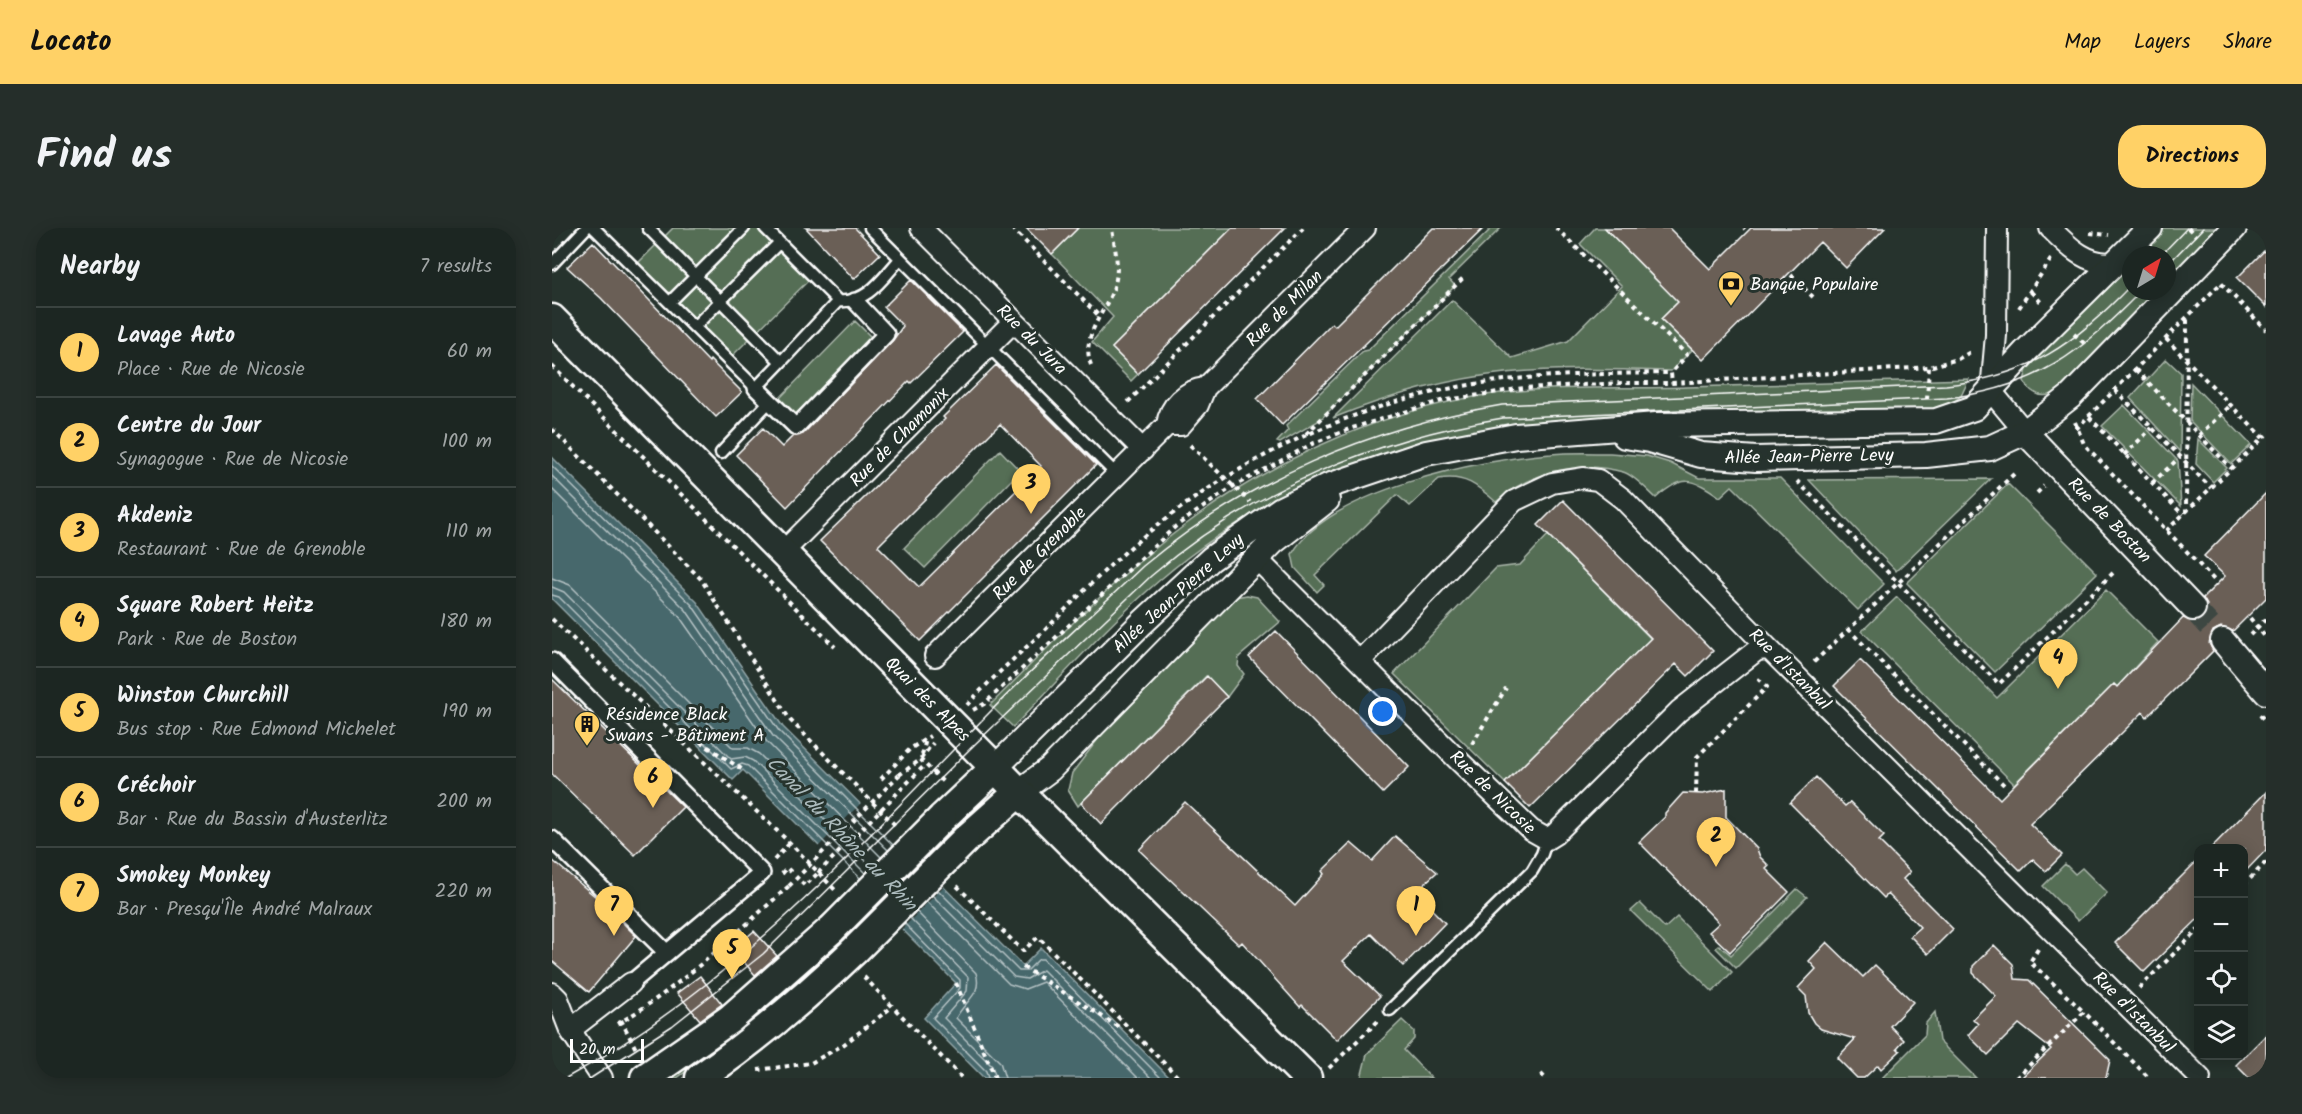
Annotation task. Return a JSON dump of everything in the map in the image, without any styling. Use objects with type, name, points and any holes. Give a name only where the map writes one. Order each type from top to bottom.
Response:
[{"type":"main road","name":"Quai des Alpes","points":[[552,319],[1019,792],[1317,1074]]},
{"type":"main road","points":[[647,1076],[730,1019],[832,929],[995,768]]},
{"type":"main road","points":[[700,1078],[733,1056],[786,1012],[858,963],[964,840],[1019,792]]},
{"type":"street","name":"Rue du Jura","points":[[921,228],[1143,450]]},
{"type":"street","name":"Rue de Milan","points":[[1143,450],[1167,425],[1181,425],[1198,405],[1204,388],[1365,228]]},
{"type":"street","points":[[1997,228],[1996,334],[1991,391],[2025,432]]},
{"type":"street","name":"Allée Jean-Pierre Levy","points":[[995,768],[1172,593],[1211,559],[1266,518],[1328,486],[1391,463],[1436,451],[1516,436],[1656,425],[1936,421],[1974,408],[2026,351],[2150,228]]},
{"type":"street","name":"Allée Jean-Pierre Levy","points":[[1591,431],[1648,440],[1701,455],[1756,459],[1968,452],[1989,448],[2025,432],[2071,396],[2234,228]]},
{"type":"street","points":[[2057,235],[2096,263],[2116,262]]},
{"type":"street","points":[[756,388],[796,427],[886,334],[855,301]]},
{"type":"street","name":"Rue de Chamonix","points":[[783,552],[1014,321]]},
{"type":"street","name":"Rue de Boston","points":[[2025,432],[2193,608]]},
{"type":"street","name":"Rue de Grenoble","points":[[935,656],[1143,450]]},
{"type":"street","name":"Allée Jean-Pierre Levy","points":[[1019,792],[1050,768],[1293,523],[1345,487],[1391,463]]},
{"type":"street","name":"Rue d'Istanbul","points":[[1360,661],[1514,501],[1552,483],[1583,478],[1598,480],[1623,499],[1769,650],[2200,1078]]},
{"type":"street","name":"Rue de Nicosie","points":[[1256,558],[1460,762],[1531,830],[1547,839],[1556,834],[1679,711],[1756,650],[1769,650]]},
{"type":"street","points":[[2223,641],[2266,692]]},
{"type":"street","points":[[552,661],[762,873],[631,983],[570,1030]]},
{"type":"street","points":[[552,838],[667,953]]},
{"type":"street","points":[[552,993],[558,999],[570,1030],[602,1078]]},
{"type":"street","points":[[552,1022],[570,1030]]},
{"type":"lane","points":[[552,264],[586,228]]},
{"type":"lane","points":[[594,228],[671,301],[756,388],[838,302],[855,301],[864,297],[900,259]]},
{"type":"lane","points":[[648,228],[780,362]]},
{"type":"lane","points":[[671,301],[744,228]]},
{"type":"lane","points":[[765,228],[838,302]]},
{"type":"lane","points":[[870,228],[1118,475]]},
{"type":"lane","points":[[695,326],[780,243]]},
{"type":"lane","points":[[721,453],[770,401]]},
{"type":"lane","points":[[1389,1010],[1532,871],[1542,854],[1547,839]]},
{"type":"path","points":[[1012,228],[1100,317]]},
{"type":"path","points":[[1091,365],[1087,346],[1089,335],[1110,301],[1116,277],[1112,228]]},
{"type":"path","points":[[1128,402],[1303,228]]},
{"type":"path","points":[[1557,228],[1687,355],[1671,373],[1672,383],[1929,367],[1958,359],[1996,334],[2026,299],[2057,235],[2084,233],[2112,235]]},
{"type":"path","points":[[1791,275],[1813,297]]},
{"type":"path","points":[[1303,437],[1463,278]]},
{"type":"path","points":[[2216,278],[2266,330]]},
{"type":"path","points":[[2076,429],[2221,283]]},
{"type":"path","points":[[2185,514],[2187,318]]},
{"type":"path","points":[[2166,339],[2265,437],[2166,531]]},
{"type":"path","points":[[552,366],[843,654]]},
{"type":"path","points":[[2136,370],[2232,469]]},
{"type":"path","points":[[2115,390],[2211,488]]},
{"type":"path","points":[[2199,435],[2231,405]]},
{"type":"path","points":[[2089,417],[2124,455],[2185,514]]},
{"type":"path","points":[[2074,419],[2076,429],[2084,444],[2215,581]]},
{"type":"path","points":[[1167,425],[1227,478],[1266,518]]},
{"type":"path","points":[[2124,455],[2152,428]]},
{"type":"path","points":[[552,429],[701,579],[790,720]]},
{"type":"path","points":[[2152,483],[2180,457]]},
{"type":"path","points":[[1809,667],[1897,581],[2016,471]]},
{"type":"path","points":[[1788,472],[1999,684],[2115,571]]},
{"type":"path","points":[[2250,618],[2266,638]]},
{"type":"path","points":[[552,619],[790,843],[842,897]]},
{"type":"path","points":[[1848,629],[2006,787]]},
{"type":"path","points":[[1696,794],[1696,757],[1767,687],[1741,661]]},
{"type":"path","points":[[1460,762],[1506,687]]},
{"type":"path","name":"Quai des Alpes","points":[[622,1021],[675,984],[736,934],[789,886],[899,775],[921,759],[927,738],[918,729]]},
{"type":"path","points":[[685,732],[743,770]]},
{"type":"path","points":[[881,778],[910,749]]},
{"type":"path","points":[[801,882],[805,886],[926,765]]},
{"type":"path","points":[[2248,881],[2266,862]]},
{"type":"path","points":[[2051,929],[2030,962],[2150,1078]]},
{"type":"path","points":[[2123,1002],[2194,935]]},
{"type":"path","points":[[1045,944],[1179,1078]]},
{"type":"path","points":[[858,963],[892,1007],[962,1078]]},
{"type":"path","points":[[1023,967],[1119,1027]]},
{"type":"path","points":[[956,983],[995,1078]]},
{"type":"path","points":[[607,1001],[622,1021],[647,1076]]},
{"type":"path","points":[[752,1071],[811,1063],[843,1045],[892,1007]]},
{"type":"path","points":[[1317,1074],[1389,1010]]},
{"type":"path","points":[[2016,1078],[2084,1012]]},
{"type":"path","points":[[612,1027],[622,1021]]},
{"type":"path","points":[[1541,1074],[1545,1078]]},
{"type":"green space","points":[[673,228],[761,228],[811,278],[731,357],[638,263]]},
{"type":"green space","points":[[1078,228],[1232,228],[1112,348],[1138,374],[1131,381],[1092,342],[1113,317],[1052,254]]},
{"type":"green space","points":[[1492,228],[1501,228],[1449,279],[1455,286],[1320,420],[1280,443],[1277,442],[1288,430],[1286,426],[1363,351],[1368,350]]},
{"type":"green space","points":[[1595,228],[1605,228],[1658,282],[1688,292],[1661,319],[1692,350],[1671,371],[1567,369],[1526,371],[1461,379],[1375,403],[1333,418],[1452,300],[1512,358],[1568,341],[1622,286],[1580,244]]},
{"type":"green space","points":[[2165,228],[2222,228],[2176,274],[2176,246],[2147,246]]},
{"type":"green space","points":[[2122,271],[2122,300],[2150,300],[2058,392],[2043,396],[2034,393],[2024,381],[2028,365]]},
{"type":"green space","points":[[855,321],[873,339],[796,418],[778,400]]},
{"type":"green space","points":[[2166,359],[2181,373],[2180,452],[2130,398]]},
{"type":"green space","points":[[1969,379],[1961,396],[1938,413],[1505,426],[1458,435],[1367,461],[1280,499],[1199,549],[1122,614],[1013,727],[990,705],[1106,591],[1201,513],[1301,454],[1371,424],[1444,403],[1519,391]]},
{"type":"green space","points":[[2191,383],[2251,445],[2231,464],[2190,421]]},
{"type":"green space","points":[[2124,405],[2178,461],[2181,506],[2102,426]]},
{"type":"green space","points":[[2198,439],[2227,468],[2213,482],[2196,464]]},
{"type":"green space","points":[[1000,450],[1020,471],[925,568],[904,548]]},
{"type":"green space","points":[[1566,453],[1647,456],[1670,463],[1699,478],[1780,478],[1884,584],[1858,610],[1732,486],[1720,497],[1694,482],[1680,482],[1656,498],[1636,479],[1623,472],[1590,467],[1556,471],[1539,476],[1509,492],[1496,502],[1483,491],[1463,480],[1439,479],[1410,506],[1397,495],[1315,575],[1324,585],[1317,592],[1295,568],[1292,554],[1311,532],[1338,512],[1409,482],[1448,471],[1521,457]]},
{"type":"green space","points":[[1991,479],[1896,571],[1809,480]]},
{"type":"green space","points":[[2008,484],[2097,573],[1995,672],[1907,583]]},
{"type":"green space","points":[[1548,535],[1654,642],[1645,644],[1505,783],[1394,674],[1496,568],[1520,565]]},
{"type":"green space","points":[[2106,590],[2158,642],[2117,687],[2114,684],[2014,784],[1862,631],[1897,597],[1997,698]]},
{"type":"green space","points":[[1247,595],[1257,597],[1280,622],[1239,657],[1238,666],[1244,674],[1227,697],[1206,676],[1078,806],[1068,790],[1072,773],[1115,717],[1235,597]]},
{"type":"green space","points":[[2065,864],[2075,874],[2082,868],[2107,893],[2078,921],[2043,886]]},
{"type":"green space","points":[[1797,889],[1807,897],[1736,968],[1716,948],[1719,945],[1731,955]]},
{"type":"green space","points":[[1640,903],[1665,928],[1677,917],[1732,972],[1713,992],[1631,911]]},
{"type":"green space","points":[[829,945],[835,951],[752,1024],[677,1078],[666,1078]]},
{"type":"green space","points":[[1935,1012],[1939,1041],[1976,1078],[1882,1078],[1925,1035],[1926,1023]]},
{"type":"green space","points":[[1402,1020],[1414,1031],[1414,1039],[1404,1050],[1431,1078],[1361,1078],[1367,1054]]},
{"type":"water","name":"Canal du Rhône au Rhin","points":[[552,457],[697,602],[783,727],[1023,966],[1041,948],[1170,1078],[984,1078],[924,1018],[956,983],[743,770],[733,780],[552,599]]},
{"type":"pier","points":[[862,802],[945,885],[900,931],[817,848]]},
{"type":"building","points":[[806,228],[855,228],[880,254],[854,279]]},
{"type":"building","points":[[1026,228],[1078,228],[1052,254]]},
{"type":"building","points":[[1232,228],[1285,228],[1138,374],[1112,348]]},
{"type":"building","points":[[1433,228],[1484,228],[1282,425],[1257,399],[1332,323],[1335,326]]},
{"type":"building","points":[[1605,228],[1669,228],[1710,269],[1751,228],[1885,228],[1846,268],[1820,242],[1703,360],[1661,319],[1678,302]]},
{"type":"building","points":[[593,242],[709,362],[710,360],[742,392],[716,417],[601,298],[567,267]]},
{"type":"building","points":[[2266,249],[2266,307],[2237,278]]},
{"type":"building","points":[[911,280],[963,332],[911,383],[909,381],[787,507],[736,455],[763,428],[782,447],[793,436],[803,434],[893,340],[903,326],[884,307]]},
{"type":"building","points":[[996,365],[1096,465],[920,641],[820,541],[945,419],[943,417]],"holes":[[[1000,424],[1041,466],[919,587],[878,546]]]},
{"type":"building","points":[[2266,493],[2266,598],[2233,631],[2221,627],[2213,631],[2209,643],[2213,651],[2147,717],[2143,712],[2030,824],[2062,855],[2046,871],[2033,859],[2021,871],[1834,686],[1860,660],[2000,799],[2114,684],[2117,687],[2183,618],[2196,622],[2203,618],[2207,605],[2203,598],[2225,576],[2204,556]]},
{"type":"building","points":[[1563,500],[1713,651],[1688,676],[1676,664],[1530,808],[1505,783],[1651,638],[1538,525]]},
{"type":"building","points":[[1276,631],[1409,767],[1383,793],[1249,657]]},
{"type":"building","points":[[1207,676],[1227,697],[1101,824],[1081,803]]},
{"type":"building","name":"Résidence Black Swans - Bâtiment A","points":[[552,679],[683,807],[635,855],[552,774]]},
{"type":"building","points":[[1816,777],[1845,806],[1850,802],[1884,836],[1879,841],[1910,872],[1903,879],[1953,929],[1928,954],[1910,936],[1920,927],[1888,894],[1884,898],[1790,803]]},
{"type":"building","points":[[1726,789],[1726,817],[1757,849],[1760,857],[1769,866],[1766,869],[1789,892],[1730,952],[1709,932],[1719,923],[1639,842],[1665,817],[1665,813],[1683,793],[1703,794]]},
{"type":"building","points":[[2266,792],[2266,850],[2248,869],[2248,844],[2215,844]]},
{"type":"building","points":[[1185,802],[1295,906],[1324,874],[1322,871],[1351,843],[1372,861],[1395,836],[1437,872],[1415,892],[1445,923],[1403,966],[1371,934],[1343,961],[1380,996],[1337,1040],[1302,1005],[1300,1007],[1242,942],[1239,945],[1139,850]]},
{"type":"building","points":[[552,860],[603,903],[636,936],[589,992],[552,961]]},
{"type":"building","points":[[2194,864],[2194,923],[2144,972],[2115,943]]},
{"type":"building","points":[[754,931],[777,956],[755,975],[733,949]]},
{"type":"building","points":[[1827,942],[1863,977],[1875,965],[1913,1002],[1890,1026],[1904,1040],[1897,1048],[1900,1051],[1881,1069],[1878,1065],[1864,1078],[1857,1078],[1837,1058],[1855,1039],[1821,1029],[1814,1023],[1808,1013],[1806,996],[1798,988],[1816,969],[1809,961]]},
{"type":"building","points":[[1994,945],[2013,964],[2015,979],[2029,980],[2110,1060],[2106,1078],[2021,1078],[2051,1049],[2019,1024],[1988,1055],[1968,1035],[1978,1024],[1973,1019],[1996,996],[1973,973],[1973,966]]},
{"type":"building","points":[[700,976],[722,1004],[700,1020],[677,993]]},
{"type":"building","points":[[2266,1035],[2266,1078],[2249,1078],[2236,1065],[2241,1060],[2248,1060],[2248,1053]]},
{"type":"tunnel","points":[[2193,608],[2223,641]]},
{"type":"tram line","points":[[2170,246],[2187,228]]},
{"type":"tram line","points":[[2176,256],[2203,228]]},
{"type":"tram line","points":[[566,1078],[627,1041],[684,1001],[739,958],[841,864],[1008,694],[1143,566],[1224,508],[1267,484],[1357,443],[1405,427],[1502,405],[1946,385],[1976,381],[2003,374],[2049,354],[2090,325],[2122,294]]},
{"type":"tram line","points":[[591,1078],[672,1026],[763,954],[974,745],[1151,576],[1229,518],[1272,494],[1362,454],[1408,439],[1503,418],[1947,398],[1979,393],[2007,386],[2055,364],[2098,332],[2132,300]]},
{"type":"place","name":"Banque Populaire","points":[[1731,307]]},
{"type":"place","name":"Akdeniz","points":[[1031,514]]},
{"type":"place","name":"Square Robert Heitz","points":[[2058,689]]},
{"type":"place","name":"Résidence Black Swans - Bâtiment A","points":[[587,747]]},
{"type":"place","name":"Créchoir","points":[[653,808]]},
{"type":"place","name":"Centre du Jour","points":[[1716,867]]},
{"type":"place","name":"Smokey Monkey","points":[[614,936]]},
{"type":"place","name":"Lavage Auto","points":[[1416,936]]},
{"type":"place","name":"Winston Churchill","points":[[732,979]]}]
